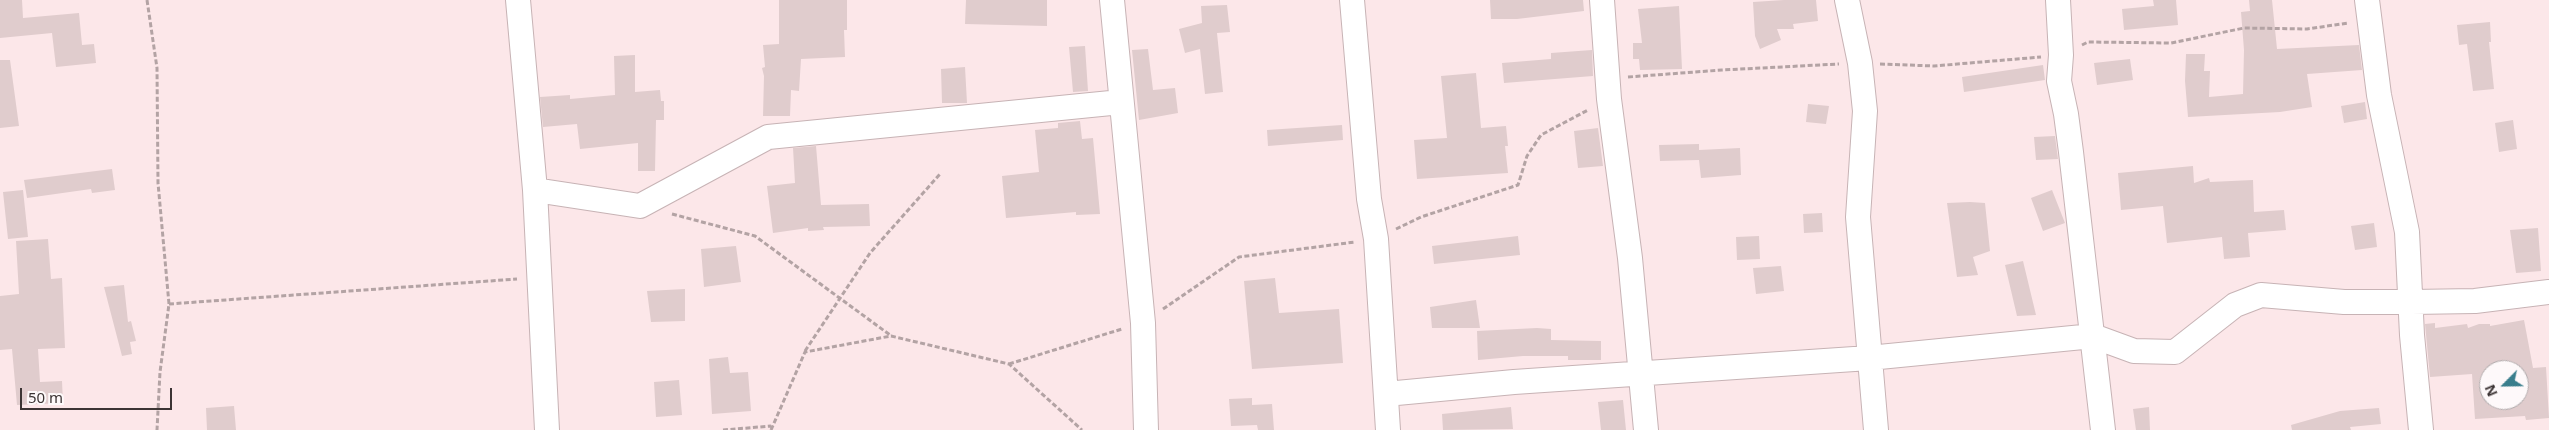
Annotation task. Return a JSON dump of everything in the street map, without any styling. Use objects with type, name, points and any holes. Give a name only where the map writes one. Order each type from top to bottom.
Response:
[{"type":"street","points":[[518,0],[535,190],[547,430]]},
{"type":"street","points":[[1112,0],[1143,323],[1146,430]]},
{"type":"street","points":[[1352,0],[1369,199],[1376,239],[1388,430]]},
{"type":"street","points":[[1602,0],[1609,99],[1642,373],[1646,430]]},
{"type":"street","points":[[1846,0],[1860,64],[1865,110],[1858,217],[1876,430]]},
{"type":"street","points":[[2058,0],[2061,55],[2059,81],[2066,114],[2103,430]]},
{"type":"street","points":[[2367,0],[2379,95],[2407,232],[2421,430]]},
{"type":"street","points":[[535,190],[640,206],[768,136],[1121,102]]},
{"type":"street","points":[[1386,394],[1514,382],[1869,358],[2093,336],[2134,351],[2175,352],[2235,305],[2260,295],[2344,302],[2412,302],[2475,301],[2549,292]]},
{"type":"path","points":[[147,0],[157,68],[158,183],[169,304],[160,372],[157,430]]},
{"type":"path","points":[[723,430],[771,428],[805,352],[839,298],[870,253],[940,174]]},
{"type":"path","points":[[640,206],[755,236],[891,336],[1008,364],[1082,430]]},
{"type":"path","points":[[1008,364],[1143,323],[1239,257],[1376,239]]},
{"type":"path","points":[[169,304],[540,278]]},
{"type":"path","points":[[805,352],[891,336]]},
{"type":"building","points":[[0,0],[22,0],[23,18],[79,13],[82,45],[94,44],[96,63],[56,67],[52,33],[0,38]]},
{"type":"building","points":[[779,0],[847,0],[847,30],[844,30],[845,57],[801,59],[799,91],[791,90],[790,116],[763,116],[764,76],[762,68],[765,67],[763,45],[779,44]]},
{"type":"building","points":[[966,0],[1047,0],[1047,26],[965,24]]},
{"type":"building","points":[[1490,0],[1583,0],[1584,11],[1517,19],[1491,19]]},
{"type":"building","points":[[1816,0],[1818,21],[1793,24],[1794,29],[1777,29],[1781,40],[1760,49],[1755,36],[1753,2]]},
{"type":"building","points":[[2153,0],[2176,0],[2178,25],[2124,30],[2122,9],[2154,6]]},
{"type":"building","points":[[2249,0],[2272,0],[2277,49],[2359,45],[2362,70],[2307,74],[2312,107],[2280,112],[2188,117],[2185,81],[2186,54],[2205,54],[2204,71],[2210,71],[2209,97],[2243,94],[2244,50],[2241,12],[2250,11]]},
{"type":"building","points":[[1227,5],[1230,32],[1217,33],[1223,92],[1205,94],[1200,49],[1185,53],[1179,29],[1202,23],[1201,6]]},
{"type":"building","points":[[1679,6],[1682,69],[1640,70],[1639,59],[1633,59],[1633,43],[1642,43],[1638,9]]},
{"type":"building","points":[[2490,22],[2491,42],[2489,42],[2494,89],[2473,91],[2467,44],[2459,45],[2457,25]]},
{"type":"building","points":[[1085,46],[1088,91],[1073,92],[1069,47]]},
{"type":"building","points":[[1148,49],[1153,90],[1175,88],[1178,113],[1139,120],[1132,50]]},
{"type":"building","points":[[1592,50],[1593,76],[1504,83],[1502,63],[1551,59],[1551,53]]},
{"type":"building","points":[[635,55],[635,92],[660,90],[661,101],[664,101],[664,120],[656,120],[655,171],[638,171],[638,143],[580,149],[577,124],[543,127],[540,97],[570,95],[570,99],[615,95],[614,56]]},
{"type":"building","points":[[2130,59],[2133,80],[2097,85],[2094,63]]},
{"type":"building","points":[[0,60],[10,60],[19,126],[0,128]]},
{"type":"building","points":[[2043,65],[2045,80],[1964,92],[1962,77]]},
{"type":"building","points":[[965,67],[967,103],[942,103],[941,69]]},
{"type":"building","points":[[1476,73],[1481,128],[1506,126],[1508,146],[1505,146],[1508,173],[1417,179],[1414,140],[1447,138],[1441,76]]},
{"type":"building","points":[[2365,102],[2367,119],[2344,123],[2341,106]]},
{"type":"building","points":[[1808,104],[1829,106],[1826,124],[1806,122]]},
{"type":"building","points":[[2513,120],[2517,149],[2499,152],[2495,123]]},
{"type":"building","points":[[1080,121],[1082,139],[1093,138],[1100,214],[1076,215],[1076,212],[1006,218],[1002,176],[1039,172],[1035,130],[1058,128],[1058,123]]},
{"type":"building","points":[[1342,125],[1343,140],[1268,146],[1267,130]]},
{"type":"building","points":[[1598,128],[1603,166],[1578,168],[1574,131]]},
{"type":"building","points":[[2055,136],[2058,159],[2036,160],[2034,137]]},
{"type":"building","points":[[1699,144],[1699,150],[1740,148],[1741,175],[1701,178],[1699,160],[1660,161],[1659,145]]},
{"type":"building","points":[[816,146],[821,205],[869,204],[870,226],[823,227],[824,230],[808,231],[808,228],[773,233],[767,186],[795,183],[793,148]]},
{"type":"building","points":[[2193,166],[2194,183],[2209,178],[2210,182],[2253,180],[2254,212],[2284,210],[2286,230],[2248,233],[2250,257],[2224,259],[2222,237],[2167,243],[2163,206],[2121,210],[2118,173]]},
{"type":"building","points":[[112,169],[115,190],[92,193],[91,189],[27,198],[24,180]]},
{"type":"building","points":[[23,190],[28,237],[8,239],[3,192]]},
{"type":"building","points":[[2052,190],[2065,223],[2043,231],[2031,198]]},
{"type":"building","points":[[1947,203],[1985,203],[1990,251],[1973,257],[1978,275],[1957,277]]},
{"type":"building","points":[[1822,213],[1823,232],[1804,233],[1803,214]]},
{"type":"building","points":[[2374,223],[2377,247],[2355,250],[2351,226]]},
{"type":"building","points":[[2538,228],[2541,271],[2516,273],[2510,230]]},
{"type":"building","points":[[1518,236],[1520,255],[1434,264],[1432,246]]},
{"type":"building","points":[[1759,236],[1760,259],[1737,260],[1736,237]]},
{"type":"building","points":[[48,239],[51,279],[62,278],[65,348],[38,349],[40,382],[62,381],[63,403],[17,405],[12,349],[0,350],[0,296],[19,294],[16,241]]},
{"type":"building","points":[[736,246],[741,282],[704,287],[701,249]]},
{"type":"building","points":[[2023,261],[2036,315],[2017,316],[2005,265]]},
{"type":"building","points":[[1781,266],[1784,291],[1756,294],[1753,268]]},
{"type":"building","points":[[1275,278],[1279,313],[1339,309],[1343,363],[1252,369],[1244,281]]},
{"type":"building","points":[[124,285],[128,322],[131,321],[136,341],[130,342],[132,354],[122,356],[104,287]]},
{"type":"building","points":[[685,289],[685,321],[651,322],[647,291]]},
{"type":"building","points":[[1476,300],[1480,328],[1432,328],[1430,307]]},
{"type":"building","points":[[2524,320],[2533,368],[2546,367],[2549,418],[2526,420],[2525,416],[2475,419],[2472,374],[2430,377],[2425,324],[2435,323],[2435,328],[2467,324],[2468,328],[2479,324],[2490,324],[2490,326]]},
{"type":"building","points":[[1551,329],[1551,340],[1601,341],[1601,360],[1568,360],[1568,356],[1523,356],[1478,360],[1477,331]]},
{"type":"building","points":[[728,357],[730,373],[748,372],[751,411],[712,414],[709,359]]},
{"type":"building","points":[[679,380],[682,415],[656,417],[654,382]]},
{"type":"building","points":[[1252,398],[1252,405],[1272,404],[1274,430],[1258,430],[1257,425],[1231,426],[1229,399]]},
{"type":"building","points":[[1623,400],[1626,430],[1601,430],[1598,402]]},
{"type":"building","points":[[234,406],[236,430],[207,430],[206,408]]},
{"type":"building","points":[[1511,407],[1513,429],[1443,430],[1442,414]]},
{"type":"building","points":[[2149,407],[2150,430],[2136,430],[2133,409]]},
{"type":"building","points":[[2379,408],[2381,424],[2350,427],[2351,430],[2292,430],[2291,425],[2340,411]]}]
